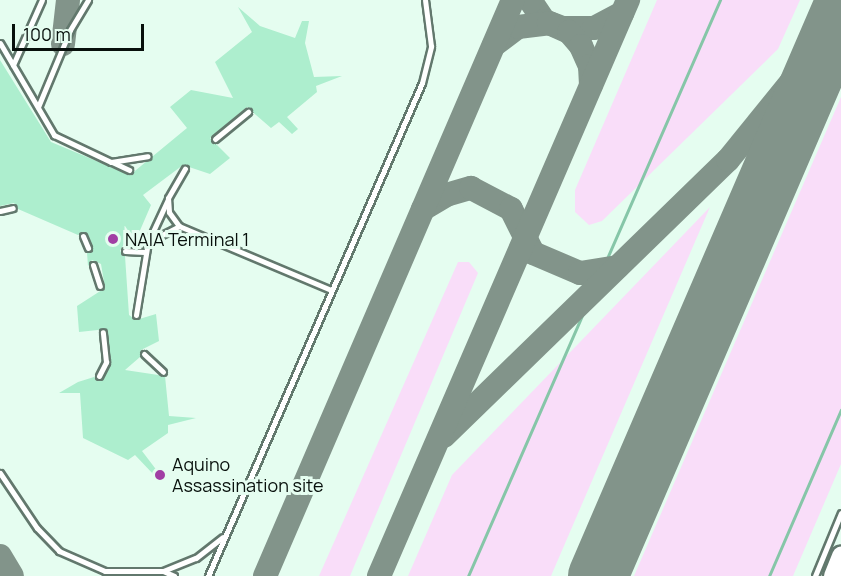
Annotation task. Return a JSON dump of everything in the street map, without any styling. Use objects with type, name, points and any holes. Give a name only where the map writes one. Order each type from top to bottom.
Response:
[{"type":"highway","points":[[833,576],[841,556]]},
{"type":"lane","points":[[14,65],[42,0]]},
{"type":"lane","points":[[38,107],[88,0]]},
{"type":"lane","points":[[208,576],[428,63],[431,32],[425,0]]},
{"type":"lane","points":[[0,43],[54,135],[129,170]]},
{"type":"lane","points":[[214,139],[248,112]]},
{"type":"lane","points":[[111,162],[148,156]]},
{"type":"lane","points":[[136,315],[144,252],[168,198],[185,169]]},
{"type":"lane","points":[[168,198],[171,217],[179,226],[332,290]]},
{"type":"lane","points":[[0,211],[14,208]]},
{"type":"lane","points":[[148,242],[179,226]]},
{"type":"lane","points":[[83,236],[88,248]]},
{"type":"lane","points":[[125,251],[144,252]]},
{"type":"lane","points":[[93,265],[100,286]]},
{"type":"lane","points":[[99,376],[106,362],[103,332]]},
{"type":"lane","points":[[144,354],[163,372]]},
{"type":"lane","points":[[0,473],[37,528],[59,551],[105,571],[163,571],[196,558],[226,534]]},
{"type":"lane","points":[[815,576],[841,513]]},
{"type":"lane","points":[[163,571],[174,576]]},
{"type":"shaded area","points":[[657,0],[800,0],[778,49],[602,221],[589,225],[575,212],[575,190]]},
{"type":"shaded area","points":[[841,97],[841,464],[793,576],[634,576]]},
{"type":"shaded area","points":[[710,207],[551,576],[408,576],[452,475]]},
{"type":"shaded area","points":[[458,262],[469,262],[478,273],[350,576],[319,576]]},
{"type":"building","name":"NAIA Terminal 1","points":[[238,7],[260,26],[295,38],[302,21],[309,21],[305,43],[314,77],[342,76],[316,86],[317,92],[287,117],[298,129],[292,134],[279,122],[271,128],[247,107],[210,138],[230,158],[210,174],[183,165],[143,195],[151,205],[135,242],[124,244],[120,251],[125,256],[129,315],[136,320],[156,314],[159,341],[141,350],[140,357],[125,370],[165,376],[169,416],[196,418],[168,425],[168,433],[142,451],[158,472],[154,475],[135,455],[128,460],[83,438],[80,393],[59,393],[78,382],[94,377],[101,380],[111,364],[107,329],[79,332],[77,306],[105,288],[101,264],[92,260],[88,266],[87,253],[93,248],[85,232],[78,235],[18,209],[14,203],[0,206],[0,60],[51,142],[130,175],[187,128],[170,107],[191,90],[233,98],[215,62],[252,32]]},
{"type":"waterway","points":[[468,576],[720,0]]},
{"type":"waterway","points":[[769,576],[841,410]]},
{"type":"taxiway","points":[[63,44],[68,0]]},
{"type":"taxiway","points":[[265,576],[513,0]]},
{"type":"taxiway","points":[[530,0],[544,21],[562,28],[594,28],[622,13]]},
{"type":"taxiway","points":[[379,576],[628,0]]},
{"type":"taxiway","points":[[444,436],[728,160],[792,81],[841,8]]},
{"type":"taxiway","points":[[494,45],[518,27],[549,23],[569,32],[581,46],[590,66],[591,85]]},
{"type":"taxiway","points":[[423,209],[446,195],[471,188],[511,209],[533,253],[580,273],[618,267]]},
{"type":"taxiway","points":[[0,556],[12,576]]},
{"type":"runway","points":[[598,576],[841,12]]},
{"type":"place","name":"NAIA Terminal 1","points":[[113,239]]},
{"type":"place","name":"Aquino Assassination site","points":[[160,475]]}]
